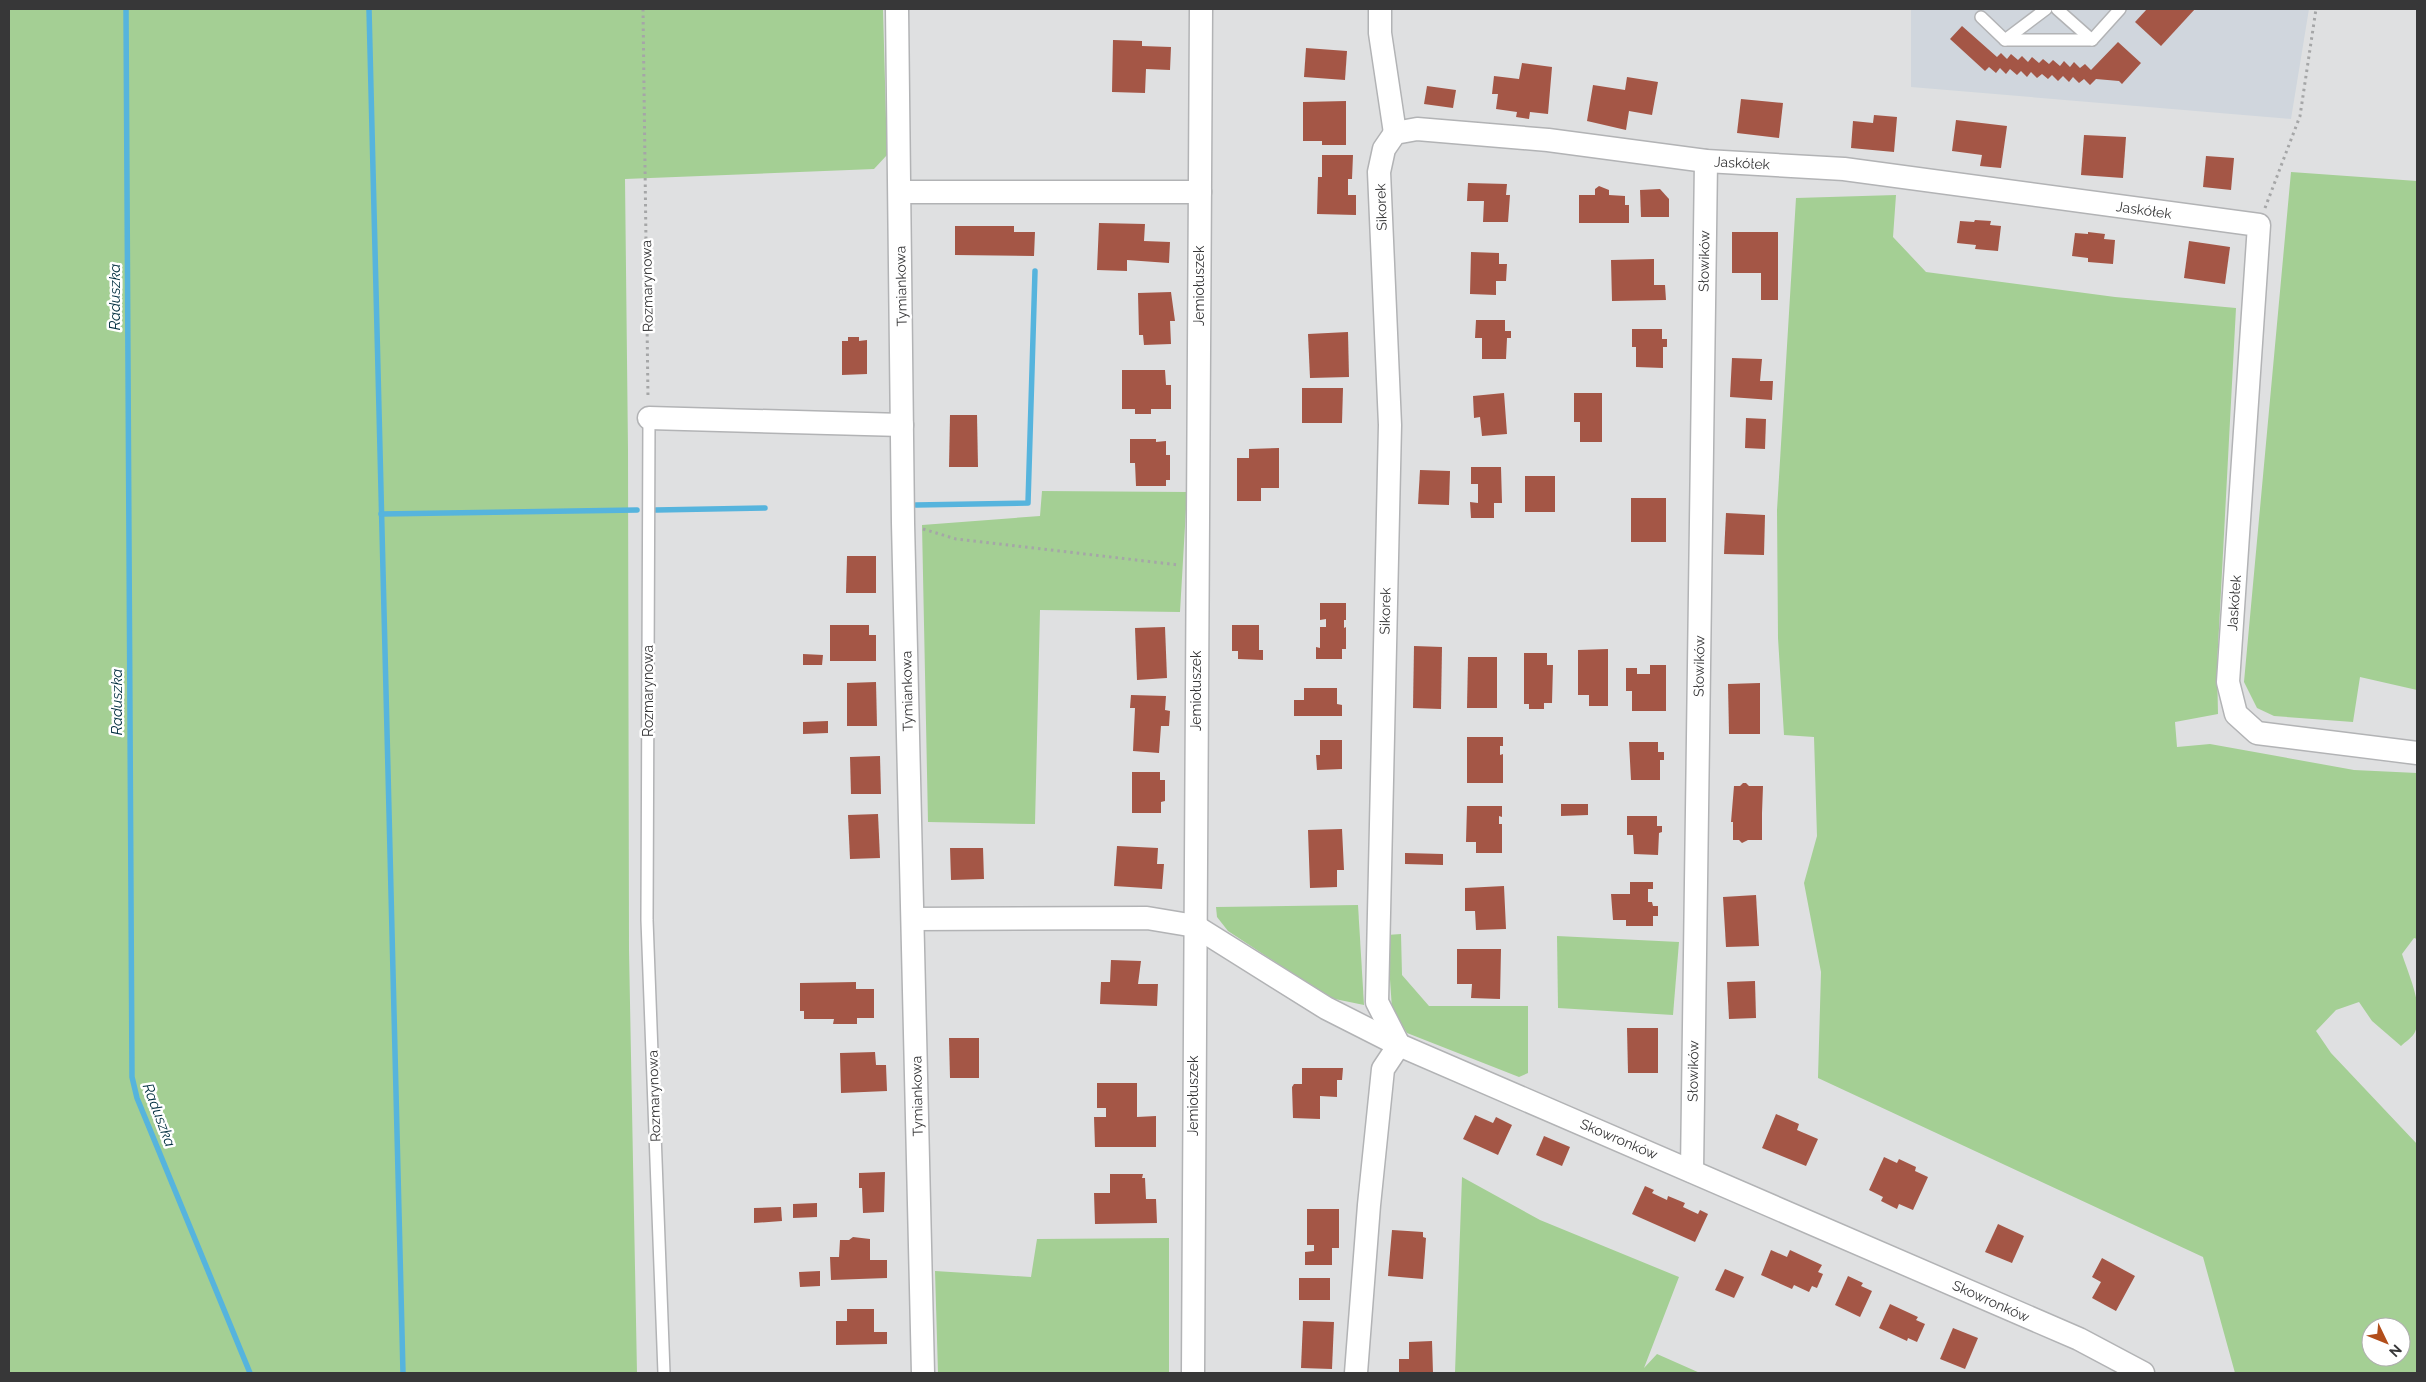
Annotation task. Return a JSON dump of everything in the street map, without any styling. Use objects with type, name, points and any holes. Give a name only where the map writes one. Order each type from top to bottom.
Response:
[{"type":"street","name":"Tymiankowa","points":[[897,9],[903,523],[923,1373]]},
{"type":"street","name":"Jemiołuszek","points":[[1193,1373],[1201,9]]},
{"type":"street","points":[[1380,9],[1380,33],[1395,133]]},
{"type":"street","name":"Jaskółek","points":[[1395,133],[1417,129],[1548,140],[1706,161],[1844,169],[2259,225],[2228,682],[2236,714],[2258,733],[2417,752]]},
{"type":"street","name":"Sikorek","points":[[1395,133],[1384,149],[1379,172],[1390,425],[1377,1002],[1399,1045]]},
{"type":"street","name":"Słowików","points":[[1692,1171],[1706,161]]},
{"type":"street","points":[[900,192],[1200,192]]},
{"type":"street","points":[[649,418],[902,425]]},
{"type":"street","points":[[913,920],[1147,918],[1195,926]]},
{"type":"street","name":"Skowronków","points":[[1195,926],[1326,1008],[1399,1045],[2079,1339],[2143,1373]]},
{"type":"street","points":[[1356,1373],[1369,1205],[1383,1070],[1399,1045]]},
{"type":"lane","points":[[2005,40],[2046,9]]},
{"type":"lane","points":[[2057,9],[2092,40]]},
{"type":"lane","points":[[1981,17],[2005,40],[2092,40],[2120,9]]},
{"type":"lane","name":"Rozmarynowa","points":[[649,418],[647,920],[664,1373]]},
{"type":"path","name":"Rozmarynowa","points":[[642,9],[649,418]]},
{"type":"path","points":[[2259,225],[2300,116],[2316,9]]},
{"type":"path","points":[[903,523],[956,539],[1197,567]]},
{"type":"shaded area","points":[[1911,9],[2309,9],[2291,119],[1911,87]]},
{"type":"green space","points":[[9,9],[883,9],[887,155],[874,169],[625,179],[628,449],[629,950],[637,1373],[9,1373]]},
{"type":"green space","points":[[2291,172],[2417,181],[2417,690],[2360,677],[2353,722],[2274,716],[2257,708],[2244,682]]},
{"type":"green space","points":[[1896,195],[1893,237],[1926,272],[2115,297],[2236,308],[2217,666],[2218,714],[2175,722],[2177,747],[2210,744],[2354,770],[2417,773],[2417,939],[2414,938],[2402,954],[2417,1003],[2418,1023],[2415,1032],[2401,1046],[2372,1021],[2359,1002],[2336,1010],[2316,1031],[2331,1053],[2417,1144],[2417,1373],[2235,1373],[2203,1257],[1818,1078],[1821,972],[1804,883],[1817,836],[1814,737],[1784,735],[1778,638],[1777,510],[1796,198]]},
{"type":"green space","points":[[1042,491],[1187,492],[1180,612],[1040,610],[1035,824],[928,822],[922,525],[1040,516]]},
{"type":"green space","points":[[1358,905],[1364,1005],[1330,998],[1228,931],[1217,917],[1216,907]]},
{"type":"green space","points":[[1401,934],[1402,975],[1429,1006],[1528,1006],[1528,1073],[1519,1077],[1407,1033],[1392,1009],[1387,935]]},
{"type":"green space","points":[[1557,936],[1679,942],[1673,1015],[1558,1008]]},
{"type":"green space","points":[[1462,1177],[1540,1220],[1679,1277],[1644,1368],[1657,1354],[1700,1373],[1455,1373]]},
{"type":"green space","points":[[1169,1238],[1169,1373],[938,1373],[935,1271],[1031,1277],[1037,1239]]},
{"type":"building","points":[[2147,9],[2195,9],[2161,46],[2135,22]]},
{"type":"building","points":[[1962,26],[1997,57],[2001,53],[2007,59],[2011,54],[2018,60],[2022,56],[2028,62],[2032,57],[2039,63],[2043,59],[2049,64],[2053,60],[2060,66],[2064,61],[2070,67],[2074,62],[2080,68],[2085,64],[2091,70],[2118,42],[2141,63],[2122,84],[2119,81],[2096,79],[2090,85],[2084,79],[2079,83],[2073,77],[2069,82],[2063,76],[2058,81],[2052,75],[2048,79],[2042,74],[2037,78],[2031,72],[2027,77],[2021,71],[2017,75],[2010,69],[2006,74],[2000,68],[1996,73],[1989,67],[1985,71],[1950,39]]},
{"type":"building","points":[[1113,40],[1142,41],[1142,46],[1171,47],[1170,70],[1146,69],[1145,93],[1112,92]]},
{"type":"building","points":[[1306,48],[1347,51],[1345,80],[1304,77]]},
{"type":"building","points":[[1522,63],[1552,67],[1548,114],[1530,112],[1529,119],[1516,117],[1517,112],[1496,109],[1498,94],[1492,94],[1494,76],[1519,79]]},
{"type":"building","points":[[1627,77],[1658,82],[1652,115],[1629,111],[1626,130],[1587,121],[1593,85],[1625,90]]},
{"type":"building","points":[[1427,86],[1456,90],[1453,108],[1424,104]]},
{"type":"building","points":[[1741,99],[1783,103],[1779,138],[1737,133]]},
{"type":"building","points":[[1346,101],[1346,145],[1322,145],[1322,141],[1303,141],[1303,102]]},
{"type":"building","points":[[1874,115],[1897,117],[1894,152],[1851,148],[1853,121],[1873,123]]},
{"type":"building","points":[[1956,120],[2007,126],[2001,168],[1980,166],[1982,155],[1952,151]]},
{"type":"building","points":[[2084,135],[2126,137],[2123,178],[2081,175]]},
{"type":"building","points":[[1322,155],[1353,155],[1352,179],[1348,179],[1348,195],[1356,195],[1356,215],[1317,214],[1318,177],[1322,177]]},
{"type":"building","points":[[2206,156],[2234,158],[2231,190],[2203,187]]},
{"type":"building","points":[[1468,183],[1507,184],[1506,195],[1510,195],[1508,222],[1483,222],[1484,201],[1467,201]]},
{"type":"building","points":[[1599,186],[1609,190],[1609,195],[1625,196],[1625,205],[1629,205],[1629,223],[1579,223],[1579,195],[1595,195],[1595,189]]},
{"type":"building","points":[[1660,189],[1669,199],[1669,217],[1641,217],[1640,190]]},
{"type":"building","points":[[1975,220],[1991,221],[1990,225],[2001,226],[1998,251],[1975,249],[1976,245],[1957,243],[1960,221],[1974,222]]},
{"type":"building","points":[[1099,223],[1145,224],[1144,241],[1170,242],[1169,263],[1127,260],[1127,271],[1097,270]]},
{"type":"building","points":[[955,226],[1014,226],[1014,232],[1035,232],[1034,256],[955,255]]},
{"type":"building","points":[[1732,232],[1778,232],[1778,300],[1761,300],[1761,273],[1732,273]]},
{"type":"building","points":[[2088,232],[2105,234],[2104,239],[2115,240],[2113,264],[2088,262],[2088,258],[2072,256],[2075,233],[2088,234]]},
{"type":"building","points":[[2189,241],[2230,247],[2225,284],[2184,278]]},
{"type":"building","points":[[1471,252],[1499,253],[1499,264],[1507,264],[1506,281],[1496,281],[1496,295],[1470,294]]},
{"type":"building","points":[[1654,259],[1654,285],[1665,285],[1666,300],[1612,301],[1611,260]]},
{"type":"building","points":[[1171,292],[1175,321],[1170,321],[1171,344],[1144,345],[1143,335],[1139,335],[1138,293]]},
{"type":"building","points":[[1476,320],[1505,320],[1505,331],[1511,331],[1511,338],[1507,338],[1506,359],[1482,359],[1482,338],[1475,338]]},
{"type":"building","points":[[1632,329],[1662,329],[1662,339],[1667,339],[1667,347],[1663,347],[1663,368],[1636,367],[1636,347],[1632,347]]},
{"type":"building","points":[[1348,332],[1349,377],[1310,378],[1308,334]]},
{"type":"building","points":[[848,337],[859,337],[859,341],[867,340],[867,374],[842,375],[842,341],[848,341]]},
{"type":"building","points":[[1732,358],[1762,359],[1760,381],[1773,381],[1772,400],[1730,397]]},
{"type":"building","points":[[1122,370],[1165,370],[1166,385],[1171,385],[1171,409],[1151,409],[1151,414],[1135,414],[1135,409],[1122,409]]},
{"type":"building","points":[[1302,388],[1343,388],[1342,423],[1302,423]]},
{"type":"building","points":[[1504,393],[1507,434],[1482,436],[1480,417],[1474,418],[1473,396]]},
{"type":"building","points":[[1574,393],[1602,393],[1602,442],[1580,442],[1580,422],[1574,422]]},
{"type":"building","points":[[950,415],[977,415],[978,467],[949,467]]},
{"type":"building","points":[[1746,418],[1766,419],[1765,449],[1745,448]]},
{"type":"building","points":[[1130,439],[1156,439],[1156,442],[1166,441],[1166,455],[1170,455],[1170,480],[1166,480],[1166,486],[1136,486],[1135,463],[1130,463]]},
{"type":"building","points":[[1279,448],[1279,488],[1261,488],[1261,501],[1237,501],[1237,458],[1249,458],[1249,449]]},
{"type":"building","points":[[1471,467],[1501,467],[1502,503],[1494,503],[1494,518],[1471,518],[1470,502],[1478,503],[1478,484],[1471,484]]},
{"type":"building","points":[[1420,470],[1450,471],[1449,505],[1418,504]]},
{"type":"building","points":[[1525,476],[1555,476],[1555,512],[1525,512]]},
{"type":"building","points":[[1631,498],[1666,498],[1666,542],[1631,542]]},
{"type":"building","points":[[1726,513],[1765,515],[1764,555],[1724,554]]},
{"type":"building","points":[[847,556],[876,556],[876,593],[846,593]]},
{"type":"building","points":[[1320,603],[1346,603],[1344,628],[1346,627],[1346,649],[1342,649],[1342,659],[1316,659],[1316,647],[1320,648],[1320,627],[1326,627],[1326,619],[1320,620]]},
{"type":"building","points":[[830,625],[869,625],[869,635],[876,635],[876,661],[830,661]]},
{"type":"building","points":[[1232,625],[1259,625],[1259,650],[1263,650],[1263,660],[1238,659],[1238,651],[1232,651]]},
{"type":"building","points":[[1165,627],[1167,678],[1137,680],[1135,628]]},
{"type":"building","points":[[1414,646],[1442,647],[1441,709],[1413,708]]},
{"type":"building","points":[[1608,649],[1608,706],[1589,706],[1589,695],[1578,695],[1578,650]]},
{"type":"building","points":[[1524,653],[1547,653],[1547,665],[1553,665],[1552,703],[1544,703],[1544,709],[1529,709],[1529,704],[1524,704]]},
{"type":"building","points":[[803,654],[823,655],[822,665],[803,665]]},
{"type":"building","points":[[1468,657],[1497,657],[1497,708],[1467,708]]},
{"type":"building","points":[[1650,665],[1666,665],[1666,711],[1632,711],[1632,691],[1626,691],[1626,668],[1637,668],[1637,674],[1650,674]]},
{"type":"building","points":[[876,682],[877,726],[847,726],[847,683]]},
{"type":"building","points":[[1760,683],[1760,734],[1729,734],[1728,684]]},
{"type":"building","points":[[1304,688],[1337,688],[1337,704],[1342,705],[1342,716],[1294,716],[1294,700],[1304,700]]},
{"type":"building","points":[[1131,695],[1166,696],[1165,710],[1170,711],[1169,726],[1161,726],[1159,753],[1133,751],[1135,708],[1130,708]]},
{"type":"building","points":[[828,721],[828,733],[803,734],[803,722]]},
{"type":"building","points":[[1467,737],[1503,737],[1500,755],[1503,754],[1503,783],[1467,783]]},
{"type":"building","points":[[1320,740],[1342,740],[1342,769],[1317,770],[1316,755],[1320,755]]},
{"type":"building","points":[[1629,742],[1658,742],[1658,752],[1664,752],[1664,760],[1660,760],[1660,780],[1631,780]]},
{"type":"building","points":[[880,756],[881,794],[851,794],[850,757]]},
{"type":"building","points":[[1132,772],[1160,772],[1160,780],[1165,780],[1165,801],[1161,802],[1161,813],[1132,813]]},
{"type":"building","points":[[1743,783],[1749,786],[1763,786],[1762,840],[1748,840],[1742,843],[1739,840],[1733,840],[1733,822],[1731,822],[1734,786],[1740,786]]},
{"type":"building","points":[[1561,804],[1588,804],[1588,815],[1561,816]]},
{"type":"building","points":[[1467,806],[1502,806],[1502,817],[1499,816],[1499,824],[1502,824],[1502,853],[1476,853],[1476,842],[1466,842]]},
{"type":"building","points":[[878,814],[880,858],[850,859],[848,815]]},
{"type":"building","points":[[1627,816],[1657,816],[1657,826],[1662,826],[1662,832],[1659,833],[1658,855],[1634,854],[1633,835],[1627,835]]},
{"type":"building","points":[[1342,829],[1344,870],[1337,870],[1337,887],[1310,888],[1308,830]]},
{"type":"building","points":[[1117,846],[1158,848],[1157,864],[1164,864],[1162,889],[1114,886]]},
{"type":"building","points":[[950,848],[983,848],[984,879],[951,880]]},
{"type":"building","points":[[1405,853],[1443,854],[1443,865],[1405,864]]},
{"type":"building","points":[[1630,882],[1653,882],[1653,889],[1648,889],[1648,902],[1652,902],[1653,906],[1658,906],[1658,916],[1653,916],[1653,926],[1626,926],[1626,920],[1613,920],[1611,894],[1630,894]]},
{"type":"building","points":[[1504,886],[1506,929],[1476,930],[1475,911],[1465,911],[1465,888]]},
{"type":"building","points":[[1756,895],[1759,946],[1726,947],[1723,897]]},
{"type":"building","points":[[1457,949],[1501,949],[1500,999],[1471,998],[1472,984],[1457,984]]},
{"type":"building","points":[[1111,960],[1141,961],[1138,984],[1158,984],[1157,1006],[1100,1004],[1101,982],[1110,982]]},
{"type":"building","points":[[1755,981],[1756,1018],[1729,1019],[1727,982]]},
{"type":"building","points":[[856,982],[856,989],[874,989],[874,1018],[857,1018],[857,1024],[833,1024],[834,1019],[804,1019],[804,1011],[800,1011],[800,983]]},
{"type":"building","points":[[1627,1028],[1658,1028],[1658,1073],[1628,1073]]},
{"type":"building","points":[[949,1038],[979,1038],[979,1078],[950,1078]]},
{"type":"building","points":[[875,1052],[876,1065],[886,1065],[887,1091],[841,1093],[840,1053]]},
{"type":"building","points":[[1302,1068],[1343,1068],[1342,1080],[1337,1080],[1337,1097],[1320,1096],[1320,1119],[1293,1118],[1292,1087],[1294,1084],[1302,1084]]},
{"type":"building","points":[[1097,1083],[1137,1083],[1137,1117],[1156,1116],[1156,1147],[1095,1147],[1094,1117],[1106,1117],[1106,1108],[1097,1108]]},
{"type":"building","points":[[1776,1114],[1799,1124],[1797,1130],[1818,1139],[1806,1166],[1762,1148]]},
{"type":"building","points":[[1475,1115],[1493,1123],[1496,1117],[1512,1125],[1498,1155],[1463,1139]]},
{"type":"building","points":[[1544,1136],[1570,1147],[1562,1166],[1536,1155]]},
{"type":"building","points":[[1884,1157],[1897,1163],[1899,1159],[1916,1167],[1915,1171],[1928,1177],[1913,1210],[1899,1204],[1897,1209],[1881,1201],[1883,1197],[1869,1190]]},
{"type":"building","points":[[885,1172],[884,1212],[863,1213],[859,1173]]},
{"type":"building","points":[[1110,1174],[1143,1174],[1142,1178],[1145,1178],[1146,1199],[1156,1199],[1157,1223],[1095,1224],[1094,1193],[1110,1193]]},
{"type":"building","points":[[1645,1186],[1654,1190],[1652,1193],[1667,1200],[1668,1196],[1685,1203],[1683,1207],[1698,1214],[1700,1210],[1708,1214],[1695,1242],[1632,1214]]},
{"type":"building","points":[[817,1203],[817,1217],[793,1218],[793,1204]]},
{"type":"building","points":[[781,1207],[782,1221],[754,1223],[754,1208]]},
{"type":"building","points":[[1307,1209],[1339,1209],[1339,1248],[1332,1248],[1332,1265],[1305,1265],[1305,1252],[1314,1251],[1314,1245],[1307,1245]]},
{"type":"building","points":[[1998,1224],[2024,1236],[2012,1263],[1985,1252]]},
{"type":"building","points":[[1392,1230],[1423,1232],[1423,1237],[1426,1238],[1423,1279],[1388,1276]]},
{"type":"building","points":[[853,1237],[870,1239],[870,1260],[887,1260],[887,1278],[831,1280],[830,1257],[839,1257],[840,1240],[849,1240]]},
{"type":"building","points":[[1771,1250],[1787,1257],[1790,1250],[1822,1265],[1818,1272],[1823,1274],[1817,1288],[1812,1286],[1809,1292],[1794,1285],[1792,1289],[1761,1275]]},
{"type":"building","points":[[2102,1258],[2135,1276],[2116,1311],[2092,1298],[2101,1282],[2092,1277]]},
{"type":"building","points":[[1725,1269],[1744,1277],[1734,1298],[1715,1290]]},
{"type":"building","points":[[820,1271],[820,1286],[800,1287],[799,1272]]},
{"type":"building","points":[[1848,1276],[1863,1283],[1861,1286],[1872,1291],[1860,1317],[1835,1305]]},
{"type":"building","points":[[1299,1278],[1330,1278],[1330,1300],[1299,1300]]},
{"type":"building","points":[[1890,1304],[1918,1317],[1916,1320],[1925,1324],[1917,1342],[1908,1338],[1907,1341],[1879,1328]]},
{"type":"building","points":[[847,1309],[874,1309],[874,1332],[887,1332],[887,1344],[836,1345],[836,1321],[847,1321]]},
{"type":"building","points":[[1303,1321],[1334,1322],[1332,1369],[1301,1368]]},
{"type":"building","points":[[1953,1328],[1978,1338],[1965,1369],[1940,1359]]},
{"type":"building","points":[[1432,1341],[1433,1373],[1399,1373],[1399,1359],[1409,1359],[1409,1342]]},
{"type":"waterway","name":"Raduszka","points":[[126,9],[132,1077],[137,1098],[250,1373]]},
{"type":"waterway","points":[[369,9],[403,1373]]},
{"type":"waterway","points":[[916,505],[1028,503],[1035,271]]},
{"type":"waterway","points":[[656,510],[765,508]]},
{"type":"waterway","points":[[381,514],[637,510]]}]
